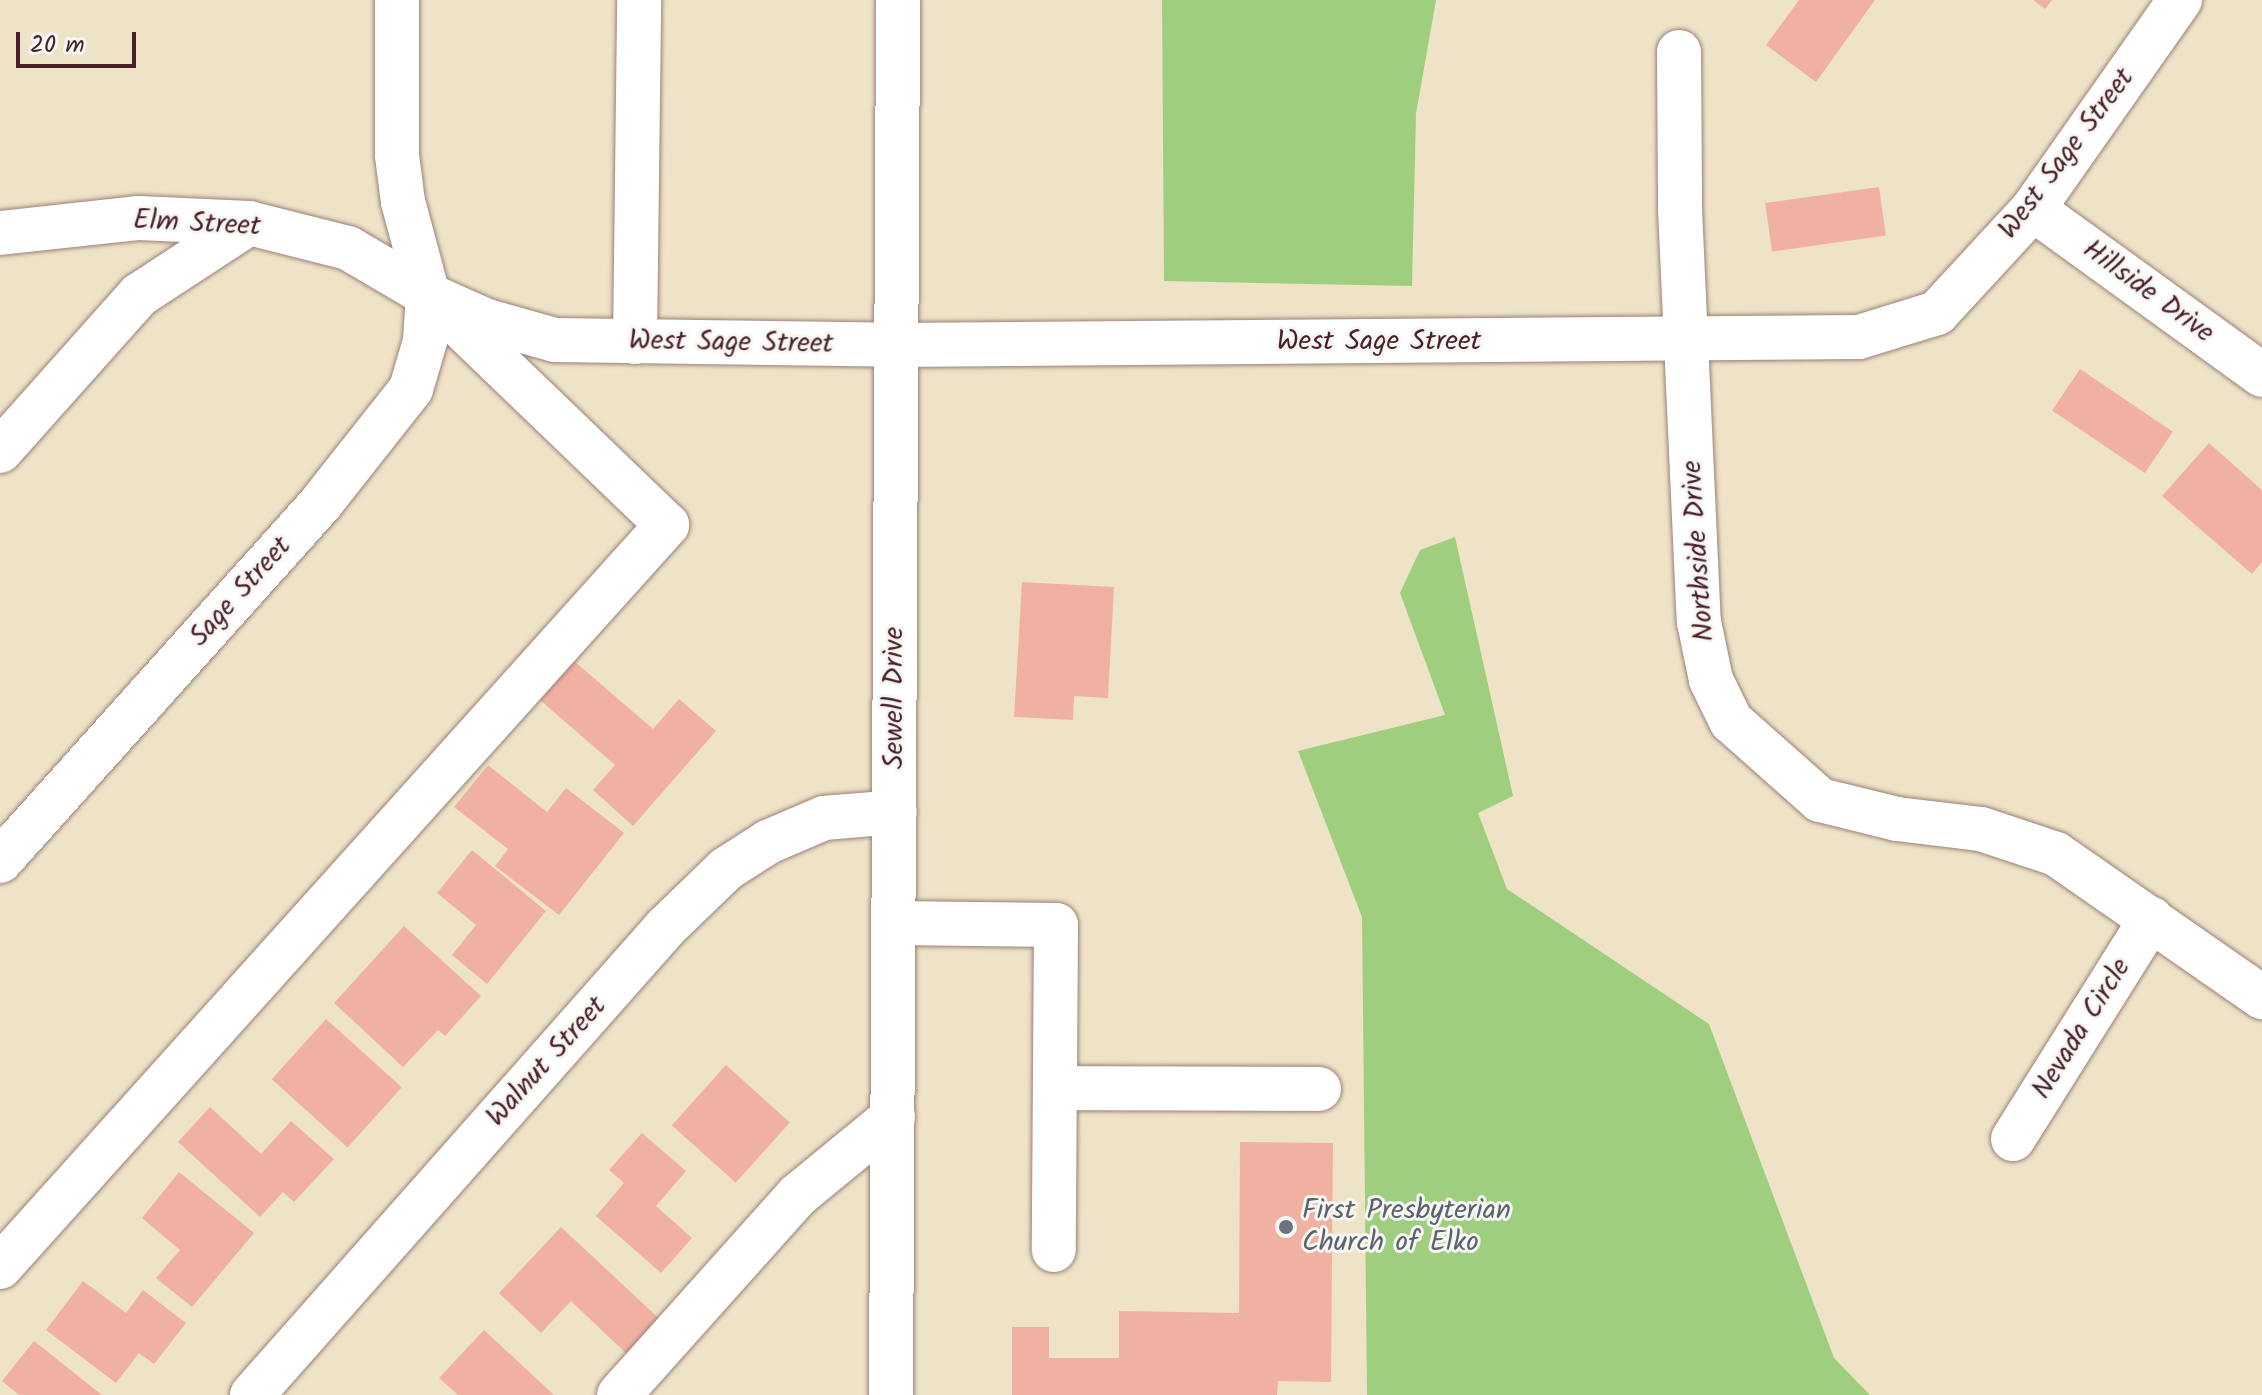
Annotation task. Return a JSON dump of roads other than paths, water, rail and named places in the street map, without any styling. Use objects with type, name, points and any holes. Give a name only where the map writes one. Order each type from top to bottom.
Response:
[{"type":"street","points":[[0,1267],[667,525],[428,295],[403,202],[397,155],[397,0]]},
{"type":"street","points":[[635,342],[639,0]]},
{"type":"street","name":"Sewell Drive","points":[[891,1395],[898,0]]},
{"type":"street","name":"West Sage Street","points":[[428,295],[487,321],[555,340],[897,345],[1859,337],[1937,313],[2033,209],[2180,0]]},
{"type":"street","name":"Northside Drive","points":[[1679,52],[1680,209],[1699,622],[1711,680],[1731,721],[1820,800],[1897,819],[1981,829],[2056,854],[2262,997]]},
{"type":"street","name":"Hillside Drive","points":[[2033,209],[2262,375]]},
{"type":"street","name":"Elm Street","points":[[0,233],[139,218],[249,223],[348,248],[428,295]]},
{"type":"street","points":[[0,451],[139,295],[249,223]]},
{"type":"street","name":"Sage Street","points":[[0,861],[321,503],[411,389],[422,353],[428,295]]},
{"type":"street","name":"Walnut Street","points":[[252,1395],[666,927],[726,869],[768,842],[824,818],[895,812]]},
{"type":"street","name":"Nevada Circle","points":[[2013,1139],[2151,919]]},
{"type":"street","points":[[894,923],[1056,925],[1054,1250]]},
{"type":"street","points":[[1055,1088],[1319,1089]]},
{"type":"street","points":[[619,1395],[798,1195],[893,1117]]},
{"type":"place","name":"First Presbyterian Church of Elko","points":[[1286,1227]]}]
